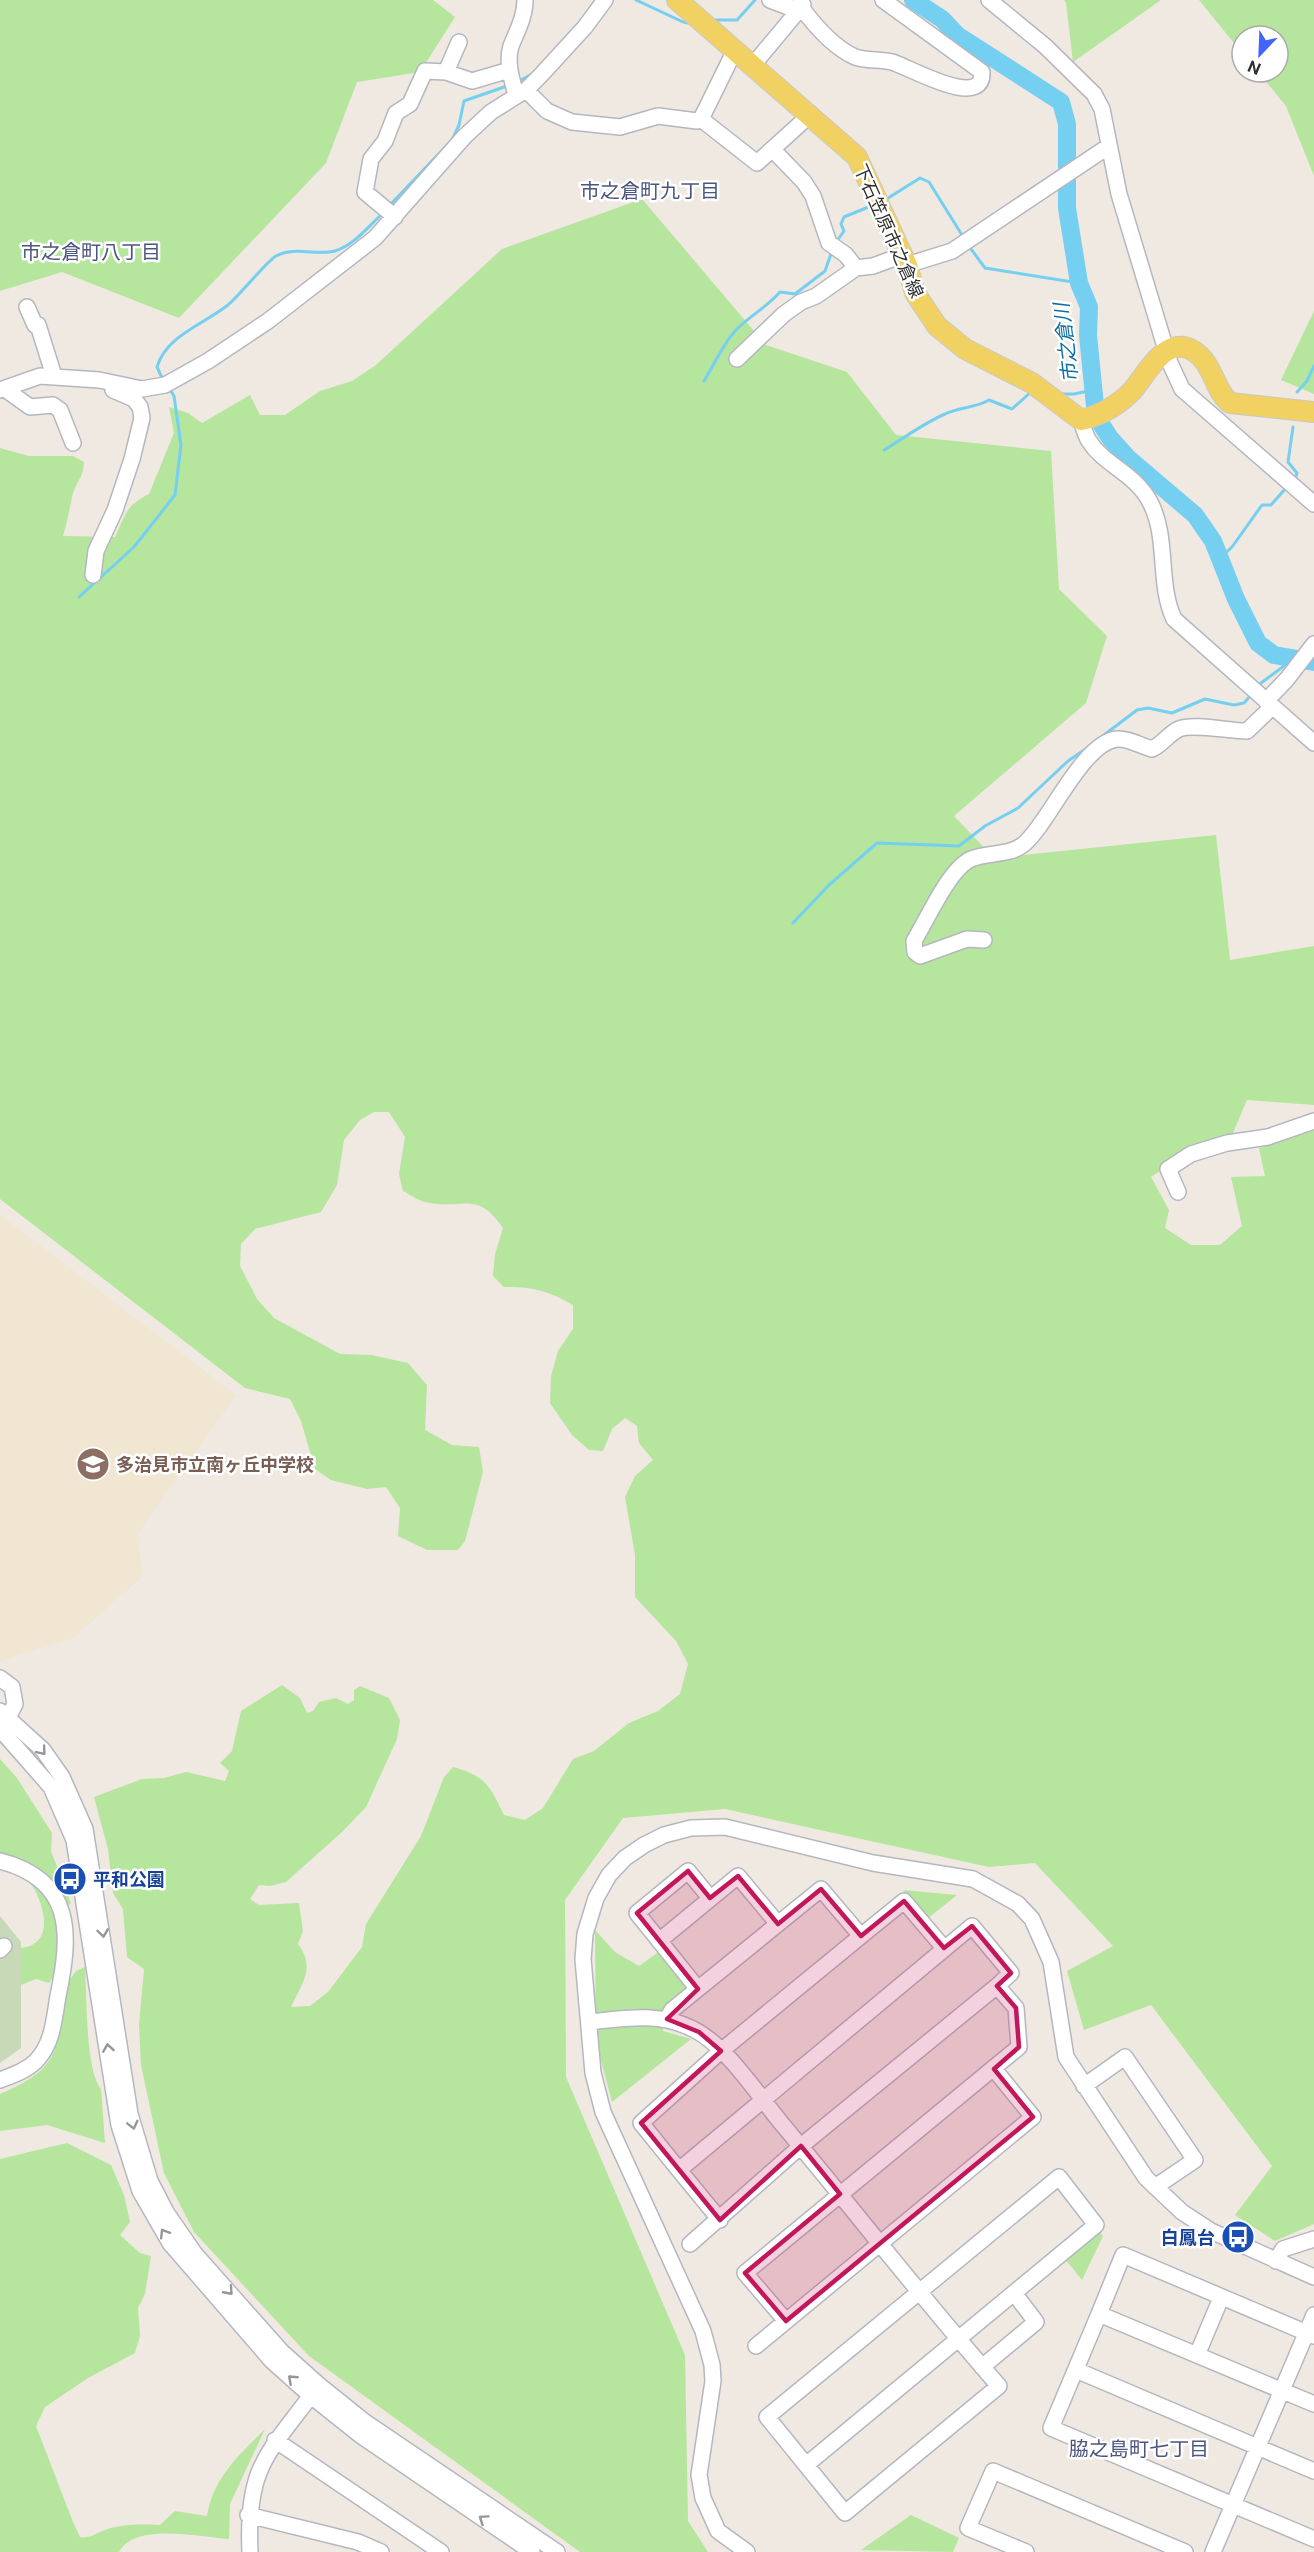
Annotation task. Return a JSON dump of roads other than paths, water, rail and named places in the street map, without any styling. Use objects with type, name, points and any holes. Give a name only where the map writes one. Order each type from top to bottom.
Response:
[{"type":"main road","name":"下石笠原市之倉線","points":[[677,0],[811,114],[857,157],[905,260],[915,293],[938,326],[965,349],[1037,386],[1084,419]]},
{"type":"main road","points":[[1084,419],[1115,406],[1133,390],[1149,366],[1166,350],[1177,347],[1190,349],[1200,356],[1230,403],[1314,412]]},
{"type":"street","points":[[525,0],[518,35],[511,47],[510,70],[521,92],[548,111],[572,122],[620,127],[631,125],[650,116],[689,121],[701,119],[757,163],[811,114]]},
{"type":"street","points":[[770,0],[791,8],[804,4]]},
{"type":"street","points":[[804,4],[816,28],[856,57],[891,62],[956,87],[968,89],[977,86],[982,79],[982,72],[883,0]]},
{"type":"street","points":[[989,0],[1046,46],[1094,94],[1102,109],[1119,194],[1166,350],[1182,390],[1314,504]]},
{"type":"street","points":[[2,390],[40,376],[99,381],[142,389],[165,385],[185,375],[268,321],[375,238],[465,136],[491,112],[521,92],[604,3]]},
{"type":"street","points":[[753,65],[804,4]]},
{"type":"street","points":[[446,72],[459,42]]},
{"type":"street","points":[[701,119],[735,50]]},
{"type":"street","points":[[395,218],[365,192],[371,159],[385,141],[396,112],[410,104],[425,71],[446,72],[472,81],[510,70]]},
{"type":"street","points":[[736,359],[784,314],[856,268],[952,251],[1109,146]]},
{"type":"street","points":[[773,150],[804,182],[813,196],[829,243],[846,255],[856,268]]},
{"type":"street","points":[[27,307],[35,325],[38,325],[54,376]]},
{"type":"street","points":[[93,576],[96,551],[115,510],[132,459],[142,418],[140,407],[134,399],[110,389],[99,381]]},
{"type":"street","points":[[2,390],[30,407],[53,405],[60,410],[73,443]]},
{"type":"street","points":[[1084,419],[1089,441],[1113,465],[1133,478],[1151,503],[1160,532],[1167,605],[1174,619],[1314,743]]},
{"type":"street","points":[[984,940],[967,939],[920,956],[915,952],[914,941],[956,871],[968,860],[1023,845],[1081,766],[1106,743],[1122,739],[1152,749],[1160,745],[1169,735],[1185,727],[1247,730],[1261,698],[1287,679],[1312,646]]},
{"type":"street","points":[[1178,1192],[1168,1169],[1191,1154],[1227,1143],[1268,1137],[1314,1121]]},
{"type":"street","points":[[0,1678],[12,1687],[15,1704],[4,1713],[1,1730],[51,1787],[74,1840],[119,2125],[140,2191],[170,2243],[273,2361],[557,2552]]},
{"type":"street","points":[[4,1713],[43,1750],[62,1777],[85,1829],[130,2114],[150,2181],[166,2212],[195,2254],[315,2390],[360,2435],[532,2552]]},
{"type":"street","points":[[747,2552],[718,2531],[703,2498],[699,2475],[712,2366],[703,2331],[603,2112],[594,2073],[583,1959],[585,1934],[596,1898],[609,1875],[625,1858],[664,1835],[691,1827],[726,1827],[873,1863],[973,1879],[1018,1904],[1032,1919],[1051,1962],[1066,2057],[1136,2165],[1155,2187],[1182,2212],[1211,2231],[1314,2277]]},
{"type":"street","points":[[0,1861],[36,1875],[52,1891],[64,1917],[67,1948],[51,2035],[45,2050],[36,2062],[0,2080]]},
{"type":"street","points":[[698,1989],[637,1913],[688,1871],[710,1898]]},
{"type":"street","points":[[659,1941],[738,1876],[778,1924]]},
{"type":"street","points":[[667,2019],[672,2010],[821,1889],[861,1936]]},
{"type":"street","points":[[720,2220],[641,2123],[721,2051],[904,1901],[944,1948]]},
{"type":"street","points":[[679,2170],[761,2099],[972,1926],[1011,1973],[801,2146],[720,2220],[690,2244]]},
{"type":"street","points":[[786,2321],[745,2273],[1019,2048],[1016,2008],[998,1986]]},
{"type":"street","points":[[590,2022],[640,2017],[667,2019],[693,2029],[721,2051],[879,2243],[920,2290],[959,2339],[982,2367],[999,2386],[845,2513],[806,2465],[767,2417],[920,2290],[1059,2177],[1096,2224],[1014,2294],[959,2339],[806,2465]]},
{"type":"street","points":[[1084,2086],[1125,2057],[1195,2160],[1155,2187]]},
{"type":"street","points":[[756,2346],[1033,2117],[994,2069]]},
{"type":"street","points":[[1276,2261],[1283,2248],[1314,2239]]},
{"type":"street","points":[[1310,2334],[1123,2255],[1051,2428],[1314,2539]]},
{"type":"street","points":[[982,2367],[1036,2322],[1014,2294]]},
{"type":"street","points":[[1197,2355],[1221,2298]]},
{"type":"street","points":[[1099,2314],[1314,2404]]},
{"type":"street","points":[[1213,2552],[1282,2391],[1310,2334],[1314,2315]]},
{"type":"street","points":[[1076,2370],[1314,2471]]},
{"type":"street","points":[[250,2552],[248,2516],[258,2469],[275,2440],[315,2390]]},
{"type":"street","points":[[275,2440],[418,2545],[441,2552]]},
{"type":"street","points":[[1026,2552],[968,2528],[993,2471],[1185,2552]]},
{"type":"street","points":[[248,2516],[358,2542],[381,2552]]},
{"type":"waterway","points":[[636,0],[683,22],[694,24]]},
{"type":"waterway","points":[[712,20],[737,20],[755,0]]},
{"type":"waterway","name":"市之倉川","points":[[913,0],[942,19],[957,35],[1061,102],[1067,124],[1067,208],[1079,283],[1089,307],[1088,335],[1096,416],[1110,438],[1128,458],[1195,515],[1213,541],[1236,599],[1258,643],[1274,655],[1314,662]]},
{"type":"waterway","points":[[519,81],[534,73]]},
{"type":"waterway","points":[[388,207],[452,140],[459,125],[464,101],[507,86]]},
{"type":"waterway","points":[[885,200],[920,178],[929,182],[962,235]]},
{"type":"waterway","points":[[839,238],[844,231],[841,224],[844,217],[871,206]]},
{"type":"waterway","points":[[163,380],[157,367],[169,347],[187,331],[228,305],[276,256],[298,251],[335,251],[355,240],[382,214]]},
{"type":"waterway","points":[[971,249],[985,268],[1079,283]]},
{"type":"waterway","points":[[704,381],[732,334],[780,292],[795,294],[825,271],[832,251]]},
{"type":"waterway","points":[[1297,392],[1307,381],[1314,366]]},
{"type":"waterway","points":[[79,597],[134,547],[175,495],[181,445],[174,396],[169,388]]},
{"type":"waterway","points":[[1059,394],[1093,390]]},
{"type":"waterway","points":[[884,450],[929,422],[950,412],[979,405],[989,400],[1012,409],[1032,391]]},
{"type":"waterway","points":[[1293,427],[1288,462],[1297,473],[1295,480]]},
{"type":"waterway","points":[[1220,558],[1232,547],[1262,505],[1271,505],[1286,488]]},
{"type":"waterway","points":[[1257,686],[1292,660]]},
{"type":"waterway","points":[[1100,738],[1137,710],[1148,708],[1172,713],[1205,699],[1234,705],[1244,703],[1252,694]]},
{"type":"waterway","points":[[793,923],[829,885],[877,843],[959,846],[985,826],[1018,808],[1068,761],[1090,746]]},
{"type":"place","name":"多治見市立南ヶ丘中学校","points":[[93,1464]]},
{"type":"place","name":"平和公園","points":[[70,1879]]},
{"type":"place","name":"白鳳台","points":[[1238,2237]]},
{"type":"district","name":"市之倉町九丁目","points":[[650,191]]},
{"type":"district","name":"市之倉町八丁目","points":[[91,252]]},
{"type":"district","name":"脇之島町七丁目","points":[[1139,2449]]}]
